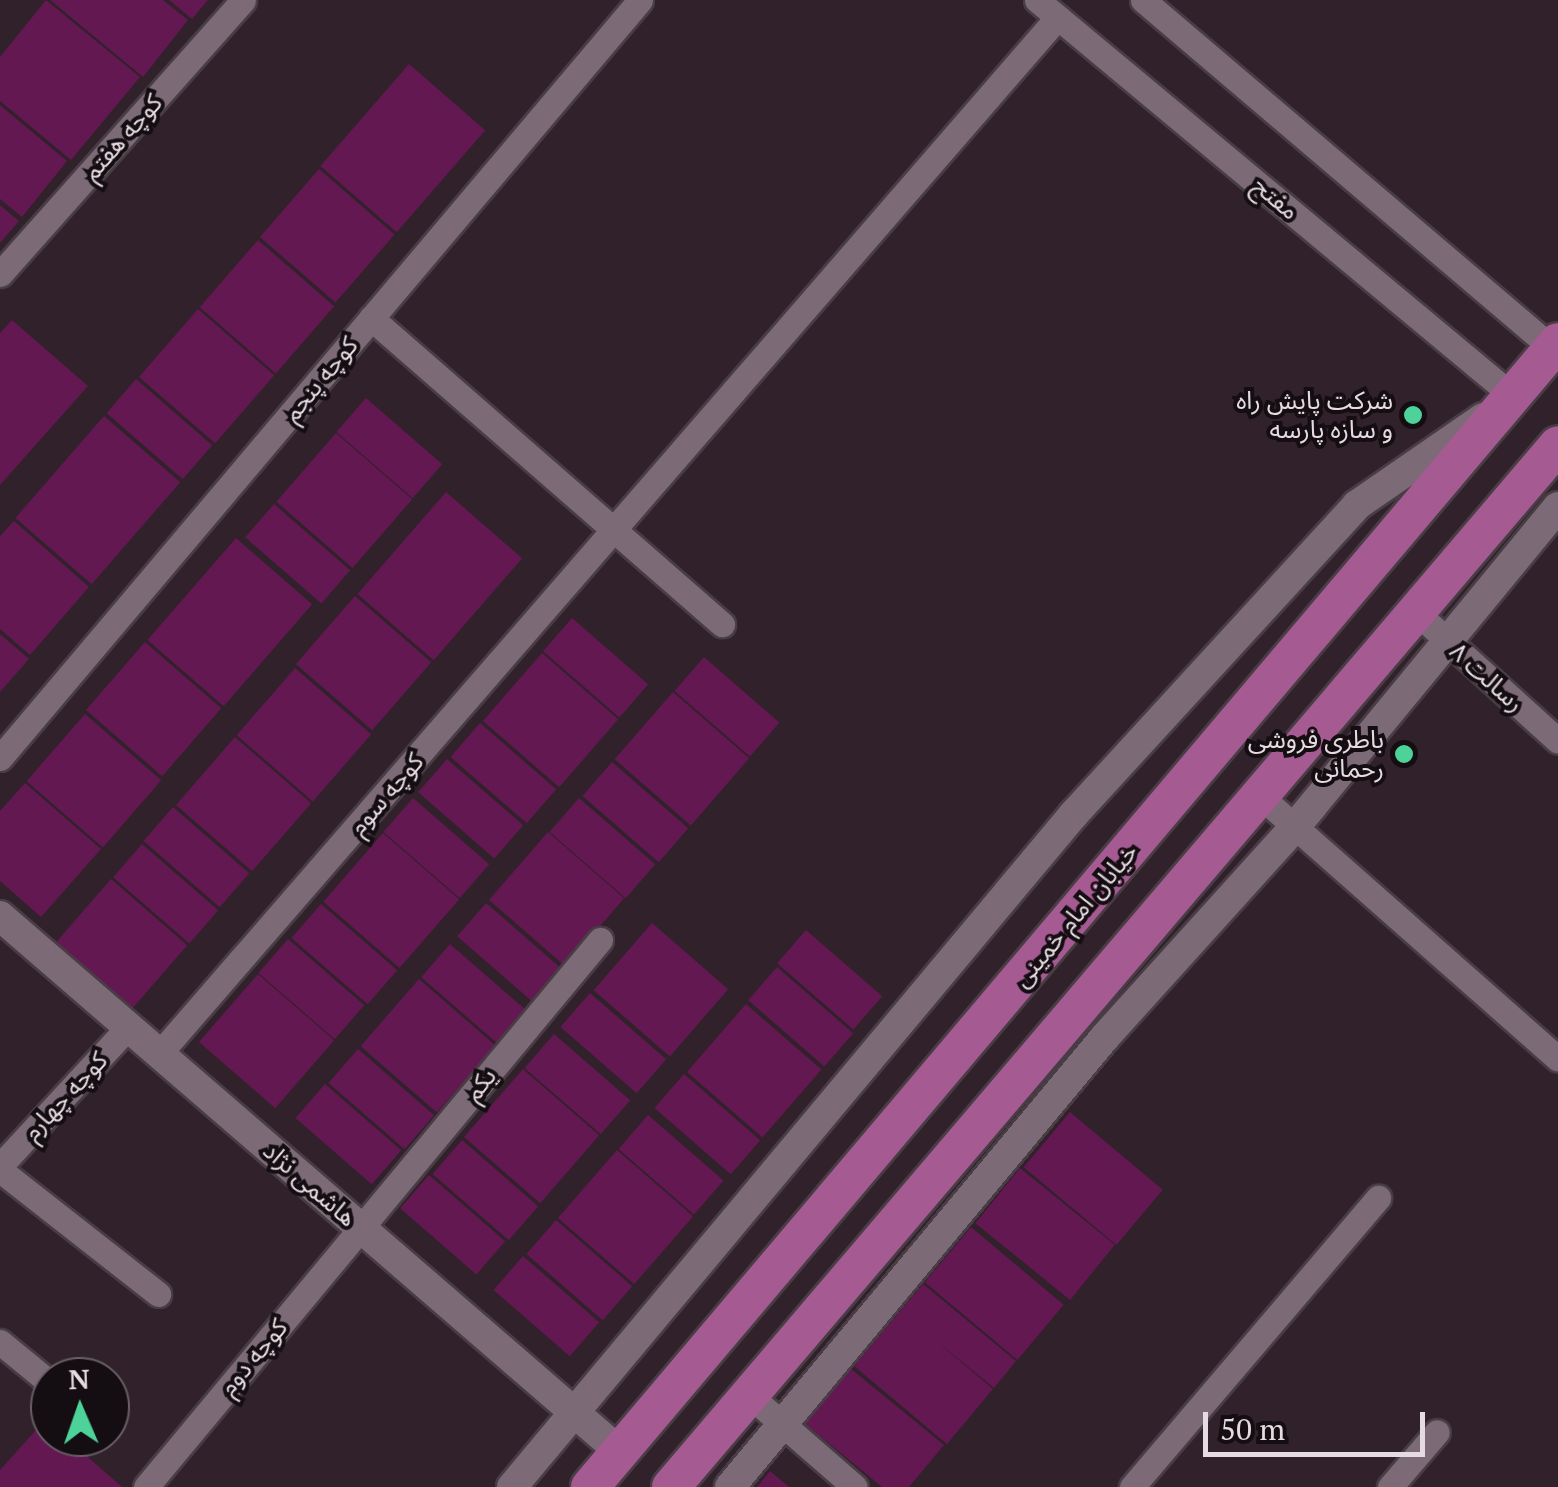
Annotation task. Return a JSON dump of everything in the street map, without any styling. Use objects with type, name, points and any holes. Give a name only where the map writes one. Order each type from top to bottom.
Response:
[{"type":"main road","name":"خیابان امام خمینی","points":[[590,1487],[1514,397],[1556,335]]},
{"type":"main road","points":[[672,1487],[1558,445]]},
{"type":"main road","points":[[1092,895],[1143,933]]},
{"type":"street","name":"کوچه هفتم","points":[[0,274],[244,0]]},
{"type":"street","name":"کوچه پنجم","points":[[0,758],[640,0]]},
{"type":"street","name":"مفتح","points":[[1038,0],[1514,397]]},
{"type":"street","points":[[1144,0],[1556,335]]},
{"type":"street","name":"کوچه سوم","points":[[158,1054],[1058,17]]},
{"type":"street","points":[[371,318],[612,534],[722,624]]},
{"type":"street","points":[[512,1487],[1074,814],[1358,506],[1514,397]]},
{"type":"street","points":[[730,1487],[1105,1037],[1295,827],[1558,507]]},
{"type":"street","name":"رسالت ۸","points":[[1417,613],[1558,741]]},
{"type":"street","points":[[1260,796],[1558,1058]]},
{"type":"street","name":"هاشمی نژاد","points":[[0,916],[620,1452]]},
{"type":"street","name":"یکم","points":[[360,1228],[600,940]]},
{"type":"street","name":"کوچه چهارم","points":[[0,1168],[130,1026]]},
{"type":"street","points":[[0,1168],[158,1294]]},
{"type":"street","points":[[1132,1487],[1378,1198]]},
{"type":"street","name":"کوچه دوم","points":[[146,1487],[360,1228]]},
{"type":"street","points":[[0,1342],[30,1367]]},
{"type":"street","points":[[749,1395],[856,1487]]},
{"type":"street","points":[[1390,1487],[1436,1432]]},
{"type":"building","points":[[46,0],[140,77],[71,160],[0,101],[0,57]]},
{"type":"building","points":[[50,0],[163,0],[188,20],[143,77]]},
{"type":"building","points":[[169,0],[208,0],[192,19]]},
{"type":"building","points":[[409,64],[485,130],[397,232],[320,166]]},
{"type":"building","points":[[0,105],[67,161],[22,217],[0,199]]},
{"type":"building","points":[[319,169],[394,235],[335,303],[260,237]]},
{"type":"building","points":[[0,205],[19,221],[0,243]]},
{"type":"building","points":[[258,240],[334,306],[276,373],[200,307]]},
{"type":"building","points":[[198,309],[274,375],[215,443],[139,377]]},
{"type":"building","points":[[12,320],[88,386],[0,485],[0,333]]},
{"type":"building","points":[[136,379],[212,445],[183,479],[106,413]]},
{"type":"building","points":[[366,398],[442,464],[413,498],[336,432]]},
{"type":"building","points":[[104,416],[180,482],[92,584],[15,518]]},
{"type":"building","points":[[336,433],[412,499],[353,568],[276,502]]},
{"type":"building","points":[[446,492],[522,558],[434,660],[357,594]]},
{"type":"building","points":[[274,504],[350,570],[321,603],[245,537]]},
{"type":"building","points":[[14,521],[89,587],[30,655],[0,629],[0,536]]},
{"type":"building","points":[[236,538],[312,604],[224,706],[147,640]]},
{"type":"building","points":[[355,596],[431,662],[372,730],[296,664]]},
{"type":"building","points":[[572,618],[648,684],[619,717],[543,651]]},
{"type":"building","points":[[0,634],[29,659],[0,692]]},
{"type":"building","points":[[145,642],[221,708],[162,776],[86,710]]},
{"type":"building","points":[[542,653],[618,719],[559,787],[483,721]]},
{"type":"building","points":[[704,657],[779,723],[750,757],[674,691]]},
{"type":"building","points":[[295,668],[371,734],[313,801],[237,735]]},
{"type":"building","points":[[673,692],[749,758],[691,825],[615,759]]},
{"type":"building","points":[[85,714],[161,780],[103,847],[27,781]]},
{"type":"building","points":[[480,723],[556,789],[527,823],[450,757]]},
{"type":"building","points":[[235,737],[311,803],[252,871],[176,805]]},
{"type":"building","points":[[447,759],[523,825],[494,858],[418,792]]},
{"type":"building","points":[[612,762],[688,828],[659,862],[582,796]]},
{"type":"building","points":[[25,783],[101,849],[41,917],[0,881],[0,811]]},
{"type":"building","points":[[413,798],[489,864],[460,898],[383,832]]},
{"type":"building","points":[[579,798],[655,864],[626,898],[549,832]]},
{"type":"building","points":[[173,807],[249,873],[220,907],[143,841]]},
{"type":"building","points":[[548,832],[624,898],[565,966],[489,900]]},
{"type":"building","points":[[383,833],[459,899],[400,968],[323,902]]},
{"type":"building","points":[[142,844],[218,910],[189,943],[113,877]]},
{"type":"building","points":[[111,879],[187,945],[128,1013],[52,947]]},
{"type":"building","points":[[486,903],[562,969],[533,1002],[457,936]]},
{"type":"building","points":[[321,904],[397,970],[368,1004],[291,938]]},
{"type":"building","points":[[652,923],[728,989],[670,1056],[594,990]]},
{"type":"building","points":[[806,930],[882,996],[853,1029],[777,963]]},
{"type":"building","points":[[288,939],[364,1005],[335,1039],[258,973]]},
{"type":"building","points":[[450,944],[526,1010],[497,1043],[421,977]]},
{"type":"building","points":[[777,967],[853,1033],[824,1066],[748,1000]]},
{"type":"building","points":[[258,974],[334,1040],[275,1108],[199,1042]]},
{"type":"building","points":[[419,979],[495,1045],[437,1112],[361,1046]]},
{"type":"building","points":[[590,993],[666,1059],[637,1093],[560,1027]]},
{"type":"building","points":[[746,1004],[821,1070],[762,1138],[687,1072]]},
{"type":"building","points":[[554,1034],[630,1100],[601,1134],[524,1068]]},
{"type":"building","points":[[358,1049],[434,1115],[405,1149],[328,1083]]},
{"type":"building","points":[[523,1069],[599,1135],[540,1203],[464,1137]]},
{"type":"building","points":[[684,1074],[760,1140],[731,1174],[654,1108]]},
{"type":"building","points":[[325,1084],[401,1150],[372,1184],[295,1118]]},
{"type":"building","points":[[1070,1112],[1163,1190],[1116,1245],[1024,1167]]},
{"type":"building","points":[[648,1115],[723,1181],[694,1215],[618,1149]]},
{"type":"building","points":[[462,1140],[538,1206],[509,1240],[432,1174]]},
{"type":"building","points":[[617,1150],[693,1216],[634,1284],[558,1218]]},
{"type":"building","points":[[1020,1168],[1115,1245],[1070,1300],[975,1223]]},
{"type":"building","points":[[429,1175],[505,1241],[476,1274],[400,1208]]},
{"type":"building","points":[[556,1220],[632,1286],[603,1320],[526,1254]]},
{"type":"building","points":[[971,1227],[1064,1305],[1017,1360],[925,1282]]},
{"type":"building","points":[[523,1256],[599,1322],[570,1356],[493,1290]]},
{"type":"building","points":[[923,1284],[1016,1361],[994,1388],[934,1339],[993,1389],[947,1444],[854,1366]]},
{"type":"building","points":[[850,1368],[944,1445],[909,1487],[882,1487],[804,1423]]},
{"type":"building","points":[[30,1437],[30,1457],[88,1457],[122,1487],[0,1487],[0,1470]]},
{"type":"building","points":[[770,1471],[789,1487],[757,1487]]},
{"type":"place","name":"شرکت پایش راه و سازه پارسه","points":[[1413,415]]},
{"type":"place","name":"باطری فروشی رحمانی","points":[[1404,754]]}]
